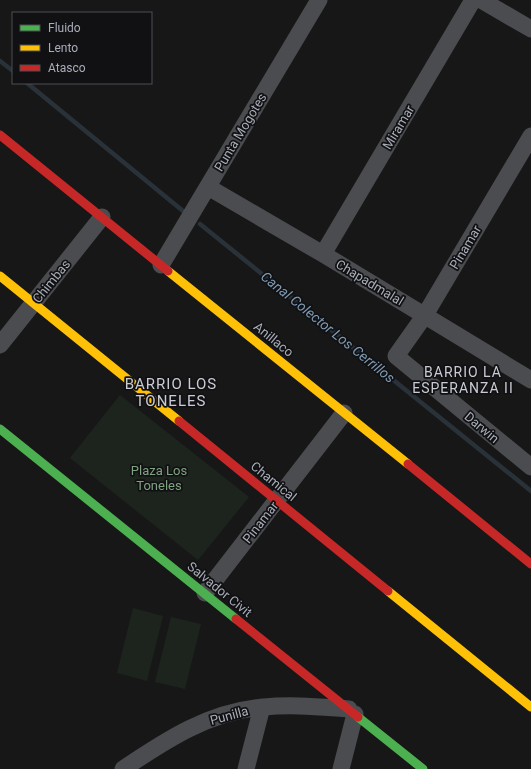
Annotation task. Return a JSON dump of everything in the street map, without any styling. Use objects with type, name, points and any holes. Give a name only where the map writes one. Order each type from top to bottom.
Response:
[{"type":"street","name":"Punta Mogotes","points":[[161,265],[319,0]]},
{"type":"street","name":"Miramar","points":[[323,254],[473,0]]},
{"type":"street","points":[[481,0],[531,29]]},
{"type":"street","name":"Anillaco","points":[[0,135],[531,564]]},
{"type":"street","name":"Pinamar","points":[[396,356],[424,315],[531,136]]},
{"type":"street","name":"Chapadmalal","points":[[208,187],[323,254],[531,380]]},
{"type":"street","name":"Chimbas","points":[[0,345],[102,217]]},
{"type":"street","name":"Chamical","points":[[0,276],[531,707]]},
{"type":"street","name":"Darwin","points":[[396,356],[531,467]]},
{"type":"street","name":"Pinamar","points":[[204,593],[344,412]]},
{"type":"street","name":"Salvador Civit","points":[[0,429],[423,769]]},
{"type":"street","name":"Punilla","points":[[123,769],[180,732],[208,720],[238,711],[289,705],[352,712]]},
{"type":"street","points":[[246,769],[262,707]]},
{"type":"street","points":[[341,769],[352,712]]},
{"type":"street","points":[[144,769],[149,752]]},
{"type":"green space","name":"Plaza Los Toneles","points":[[120,395],[249,497],[198,560],[70,458]]},
{"type":"green space","points":[[133,608],[163,616],[147,681],[117,673]]},
{"type":"green space","points":[[171,617],[201,624],[185,689],[155,682]]},
{"type":"waterway","name":"Canal Colector Los Cerrillos","points":[[0,61],[12,70]]},
{"type":"waterway","name":"Canal Colector Los Cerrillos","points":[[28,84],[183,211]]},
{"type":"waterway","name":"Canal Colector Los Cerrillos","points":[[200,224],[531,491]]},
{"type":"traffic: fast","points":[[0,429],[236,619]]},
{"type":"traffic: fast","points":[[358,717],[423,769]]},
{"type":"traffic: slow","points":[[168,271],[408,464]]},
{"type":"traffic: slow","points":[[0,276],[179,421]]},
{"type":"traffic: slow","points":[[388,591],[531,707]]},
{"type":"traffic: jam","points":[[0,135],[168,271]]},
{"type":"traffic: jam","points":[[179,421],[388,591]]},
{"type":"traffic: jam","points":[[408,464],[531,564]]},
{"type":"traffic: jam","points":[[236,619],[358,717]]},
{"type":"district","name":"BARRIO LA ESPERANZA II","points":[[463,380]]},
{"type":"district","name":"BARRIO LOS TONELES","points":[[171,392]]}]
